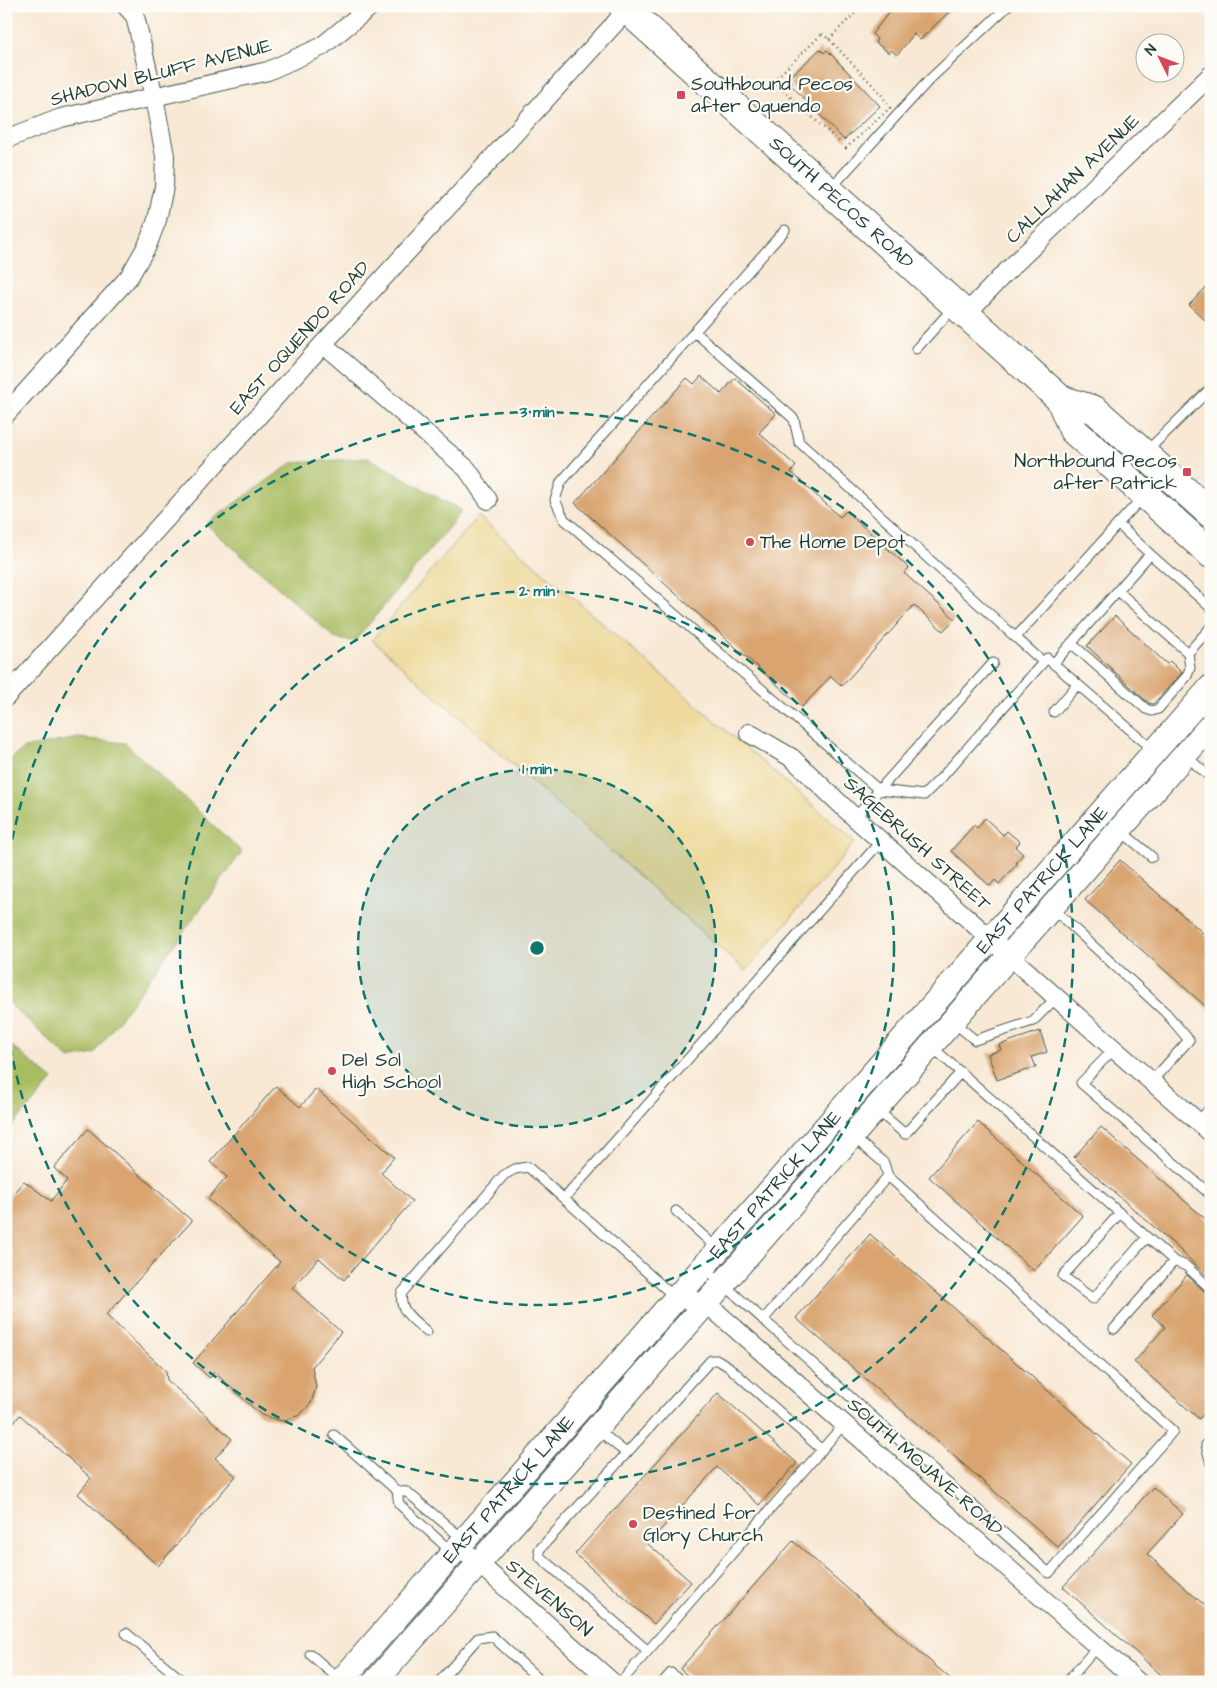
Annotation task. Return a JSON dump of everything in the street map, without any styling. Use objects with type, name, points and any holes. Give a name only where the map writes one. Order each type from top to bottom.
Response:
[{"type":"main road","name":"SOUTH PECOS ROAD","points":[[625,8],[1060,399],[1095,410],[1211,514]]},
{"type":"main road","name":"SOUTH PECOS ROAD","points":[[1060,399],[1073,430],[1211,554]]},
{"type":"main road","name":"EAST PATRICK LANE","points":[[375,1682],[1051,907],[1155,751],[1211,687]]},
{"type":"main road","name":"EAST PATRICK LANE","points":[[341,1681],[991,938],[1110,821],[1184,755],[1211,725]]},
{"type":"street","points":[[6,414],[129,277],[147,246],[157,220],[164,179],[165,156],[154,97],[135,16],[126,6]]},
{"type":"street","name":"SHADOW BLUFF AVENUE","points":[[6,139],[61,118],[268,71],[321,48],[371,6]]},
{"type":"street","name":"EAST OQUENDO ROAD","points":[[6,697],[625,8]]},
{"type":"street","name":"CALLAHAN AVENUE","points":[[961,310],[1003,275],[1211,75]]},
{"type":"street","points":[[323,344],[467,469],[488,500]]},
{"type":"street","name":"SAGEBRUSH STREET","points":[[749,733],[792,758],[855,818],[1114,1050],[1204,1127]]},
{"type":"street","points":[[676,1298],[706,1303]]},
{"type":"street","name":"SOUTH MOJAVE ROAD","points":[[706,1303],[1138,1682]]},
{"type":"street","name":"STEVENSON","points":[[459,1546],[602,1679]]},
{"type":"lane","points":[[829,190],[929,80],[1008,6]]},
{"type":"lane","points":[[785,230],[561,482],[555,500],[564,519],[879,790],[924,795],[1047,658],[1155,751]]},
{"type":"lane","points":[[916,349],[961,310]]},
{"type":"lane","points":[[695,332],[794,419],[799,442],[1043,662]]},
{"type":"lane","points":[[1144,454],[1211,388]]},
{"type":"lane","points":[[1016,637],[1145,494]]},
{"type":"lane","points":[[1118,524],[1211,608]]},
{"type":"lane","points":[[1053,664],[1150,554]]},
{"type":"lane","points":[[1071,643],[1146,709],[1152,712],[1158,709],[1187,676],[1190,668],[1188,653],[1118,591]]},
{"type":"lane","points":[[1188,653],[1211,627]]},
{"type":"lane","points":[[855,818],[993,663]]},
{"type":"lane","points":[[1054,712],[1077,685]]},
{"type":"lane","points":[[1184,755],[1211,778]]},
{"type":"lane","points":[[1110,821],[1152,857]]},
{"type":"lane","points":[[564,1200],[881,840]]},
{"type":"lane","points":[[1051,907],[1144,993],[1189,1040],[1151,1082]]},
{"type":"lane","points":[[952,1021],[975,1040],[1033,1021],[1057,997]]},
{"type":"lane","points":[[931,1045],[1147,1238],[1174,1261],[1186,1266],[1211,1289]]},
{"type":"lane","points":[[1114,1050],[1082,1083],[1211,1195]]},
{"type":"lane","points":[[876,1108],[905,1134],[961,1072]]},
{"type":"lane","points":[[1204,1127],[1211,1107]]},
{"type":"lane","points":[[676,1211],[712,1258],[723,1284],[1049,1573],[1173,1431],[888,1176],[884,1163],[833,1120]]},
{"type":"lane","points":[[426,1332],[405,1313],[401,1301],[402,1293],[504,1175],[515,1169],[528,1167],[676,1298]]},
{"type":"lane","points":[[763,1320],[888,1176]]},
{"type":"lane","points":[[1120,1213],[1064,1276],[1093,1299],[1147,1238]]},
{"type":"lane","points":[[1114,1329],[1174,1261]]},
{"type":"lane","points":[[648,1651],[540,1558],[539,1550],[711,1360],[718,1360],[728,1367],[822,1450]]},
{"type":"lane","points":[[621,1682],[844,1424]]},
{"type":"lane","points":[[596,1429],[626,1453]]},
{"type":"lane","points":[[334,1435],[397,1491],[407,1492],[457,1534],[459,1546],[444,1545],[439,1541],[399,1504],[397,1491]]},
{"type":"lane","points":[[1211,1440],[1206,1445],[1211,1464]]},
{"type":"lane","points":[[126,1633],[184,1682]]},
{"type":"lane","points":[[439,1682],[478,1638],[492,1636],[542,1682]]},
{"type":"lane","points":[[1067,1682],[1098,1646]]},
{"type":"lane","points":[[310,1654],[341,1681]]},
{"type":"lane","points":[[663,1682],[671,1673],[681,1682]]},
{"type":"path","points":[[829,39],[862,6]]},
{"type":"path","points":[[822,34],[829,39],[881,94],[890,108],[846,148],[773,81],[822,34]]},
{"type":"green space","points":[[369,458],[462,511],[355,641],[336,639],[206,524],[292,463]]},
{"type":"green space","points":[[78,738],[125,743],[242,852],[94,1054],[69,1059],[15,1009],[6,998],[6,763],[24,748]]},
{"type":"green space","points":[[6,1041],[53,1080],[6,1133]]},
{"type":"sand","points":[[478,516],[855,842],[746,971],[372,640]]},
{"type":"building","points":[[894,6],[955,6],[920,40],[914,34],[897,55],[891,50],[889,53],[875,42],[877,39],[872,34]]},
{"type":"building","points":[[820,49],[824,53],[827,50],[880,106],[844,140],[791,85],[793,82],[789,78]]},
{"type":"building","points":[[1211,282],[1211,326],[1189,305]]},
{"type":"building","name":"The Home Depot","points":[[701,376],[721,394],[735,378],[776,414],[759,433],[796,466],[791,472],[840,517],[846,511],[909,568],[904,573],[955,619],[943,631],[914,605],[842,686],[831,676],[802,707],[575,503],[687,378],[694,384]]},
{"type":"building","points":[[1115,616],[1167,664],[1170,661],[1182,673],[1153,704],[1144,699],[1087,646]]},
{"type":"building","points":[[985,818],[1003,835],[1007,831],[1020,842],[1015,847],[1023,854],[1016,862],[1017,864],[999,884],[995,880],[990,886],[951,851],[974,825],[977,828]]},
{"type":"building","points":[[1120,860],[1211,940],[1211,1011],[1085,900]]},
{"type":"building","points":[[1040,1031],[1047,1052],[1032,1057],[1036,1067],[997,1080],[988,1054],[1001,1050],[999,1045]]},
{"type":"building","points":[[276,1086],[300,1107],[316,1089],[394,1157],[381,1173],[412,1201],[344,1280],[319,1258],[292,1288],[341,1332],[312,1367],[316,1387],[311,1403],[300,1415],[282,1421],[261,1415],[214,1372],[210,1378],[193,1363],[280,1262],[208,1199],[227,1177],[210,1162]]},
{"type":"building","points":[[978,1122],[1083,1216],[1034,1271],[929,1177]]},
{"type":"building","points":[[1101,1127],[1211,1224],[1211,1280],[1177,1247],[1074,1157]]},
{"type":"building","points":[[88,1129],[192,1221],[106,1315],[166,1371],[167,1380],[232,1439],[215,1458],[236,1476],[158,1566],[78,1494],[91,1478],[20,1415],[6,1432],[6,1201],[24,1181],[51,1201],[67,1180],[54,1168]]},
{"type":"building","points":[[870,1234],[1131,1464],[1058,1547],[796,1318]]},
{"type":"building","points":[[1187,1275],[1207,1294],[1211,1295],[1211,1406],[1199,1419],[1134,1362],[1165,1327],[1152,1315]]},
{"type":"building","name":"Destined for Glory Church","points":[[718,1393],[797,1463],[759,1505],[717,1467],[648,1544],[691,1582],[654,1624],[575,1554]]},
{"type":"building","points":[[1153,1487],[1183,1514],[1147,1554],[1211,1611],[1211,1670],[1200,1682],[1169,1682],[1063,1587]]},
{"type":"building","points":[[793,1541],[954,1682],[695,1682],[680,1669]]},
{"type":"place","name":"Southbound Pecos after Oquendo","points":[[681,95]]},
{"type":"place","name":"Northbound Pecos after Patrick","points":[[1187,472]]},
{"type":"place","name":"The Home Depot","points":[[750,542]]},
{"type":"place","name":"Del Sol High School","points":[[332,1071]]},
{"type":"place","name":"Destined for Glory Church","points":[[633,1524]]}]
